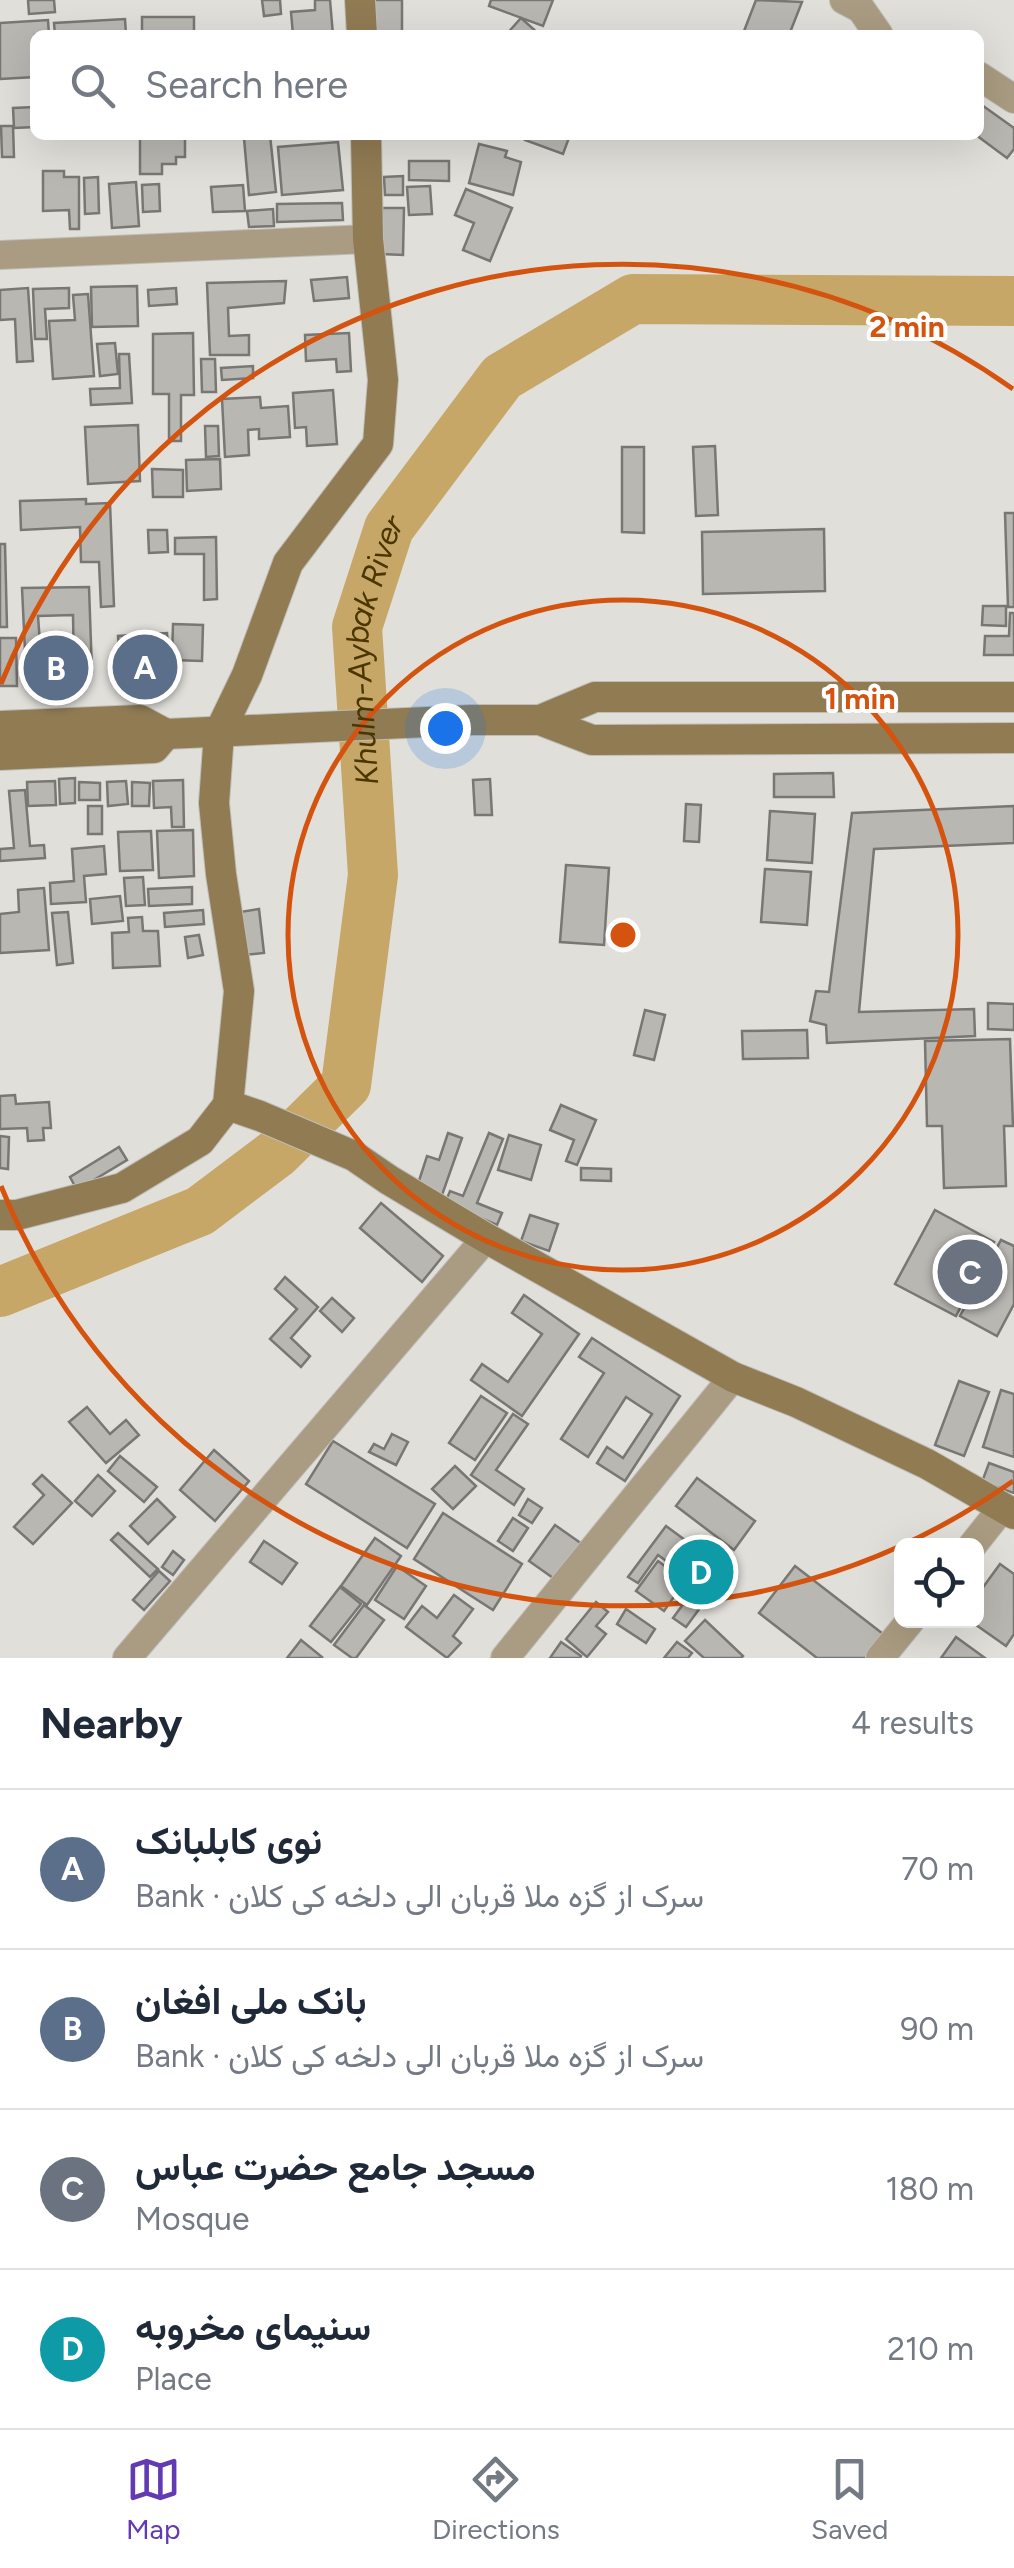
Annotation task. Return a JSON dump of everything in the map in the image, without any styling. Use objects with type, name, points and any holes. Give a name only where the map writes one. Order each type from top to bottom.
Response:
[{"type":"street","points":[[360,0],[362,30]]},
{"type":"street","points":[[844,0],[861,9],[876,30]]},
{"type":"street","points":[[984,79],[1014,99]]},
{"type":"street","points":[[0,1215],[17,1215],[122,1188],[200,1141],[228,1105],[239,990],[214,803],[220,733],[247,675],[288,563],[378,444],[383,380],[368,239],[366,140]]},
{"type":"street","points":[[0,256],[368,239]]},
{"type":"street","points":[[540,720],[595,697],[1014,697]]},
{"type":"street","points":[[0,726],[140,720],[166,734],[540,720],[592,740],[1014,738]]},
{"type":"street","points":[[0,755],[154,748],[166,734]]},
{"type":"street","points":[[228,1105],[354,1156],[486,1238],[733,1377],[928,1464],[1009,1510],[980,1538]]},
{"type":"street","points":[[127,1658],[486,1238]]},
{"type":"street","points":[[505,1658],[733,1377]]},
{"type":"street","points":[[880,1658],[904,1628]]},
{"type":"building","points":[[28,0],[54,0],[55,12],[29,14]]},
{"type":"building","points":[[262,0],[280,0],[281,14],[264,16]]},
{"type":"building","points":[[315,0],[330,0],[333,30],[293,30],[291,12],[315,10]]},
{"type":"building","points":[[370,0],[402,0],[402,30],[370,30]]},
{"type":"building","points":[[491,0],[553,0],[543,26],[489,6]]},
{"type":"building","points":[[756,0],[802,2],[791,30],[744,30]]},
{"type":"building","points":[[142,17],[194,17],[194,30],[142,30]]},
{"type":"building","points":[[521,18],[534,30],[510,30]]},
{"type":"building","points":[[125,19],[126,30],[55,30],[54,23]]},
{"type":"building","points":[[48,20],[49,30],[30,30],[30,77],[0,79],[0,23]]},
{"type":"building","points":[[30,107],[30,127],[14,128],[13,108]]},
{"type":"building","points":[[984,107],[1014,128],[1014,149],[1007,158],[983,140]]},
{"type":"building","points":[[1,126],[13,126],[14,157],[2,157]]},
{"type":"building","points":[[140,140],[185,140],[185,157],[176,157],[176,164],[162,164],[162,174],[140,174]]},
{"type":"building","points":[[244,140],[271,140],[276,192],[249,195]]},
{"type":"building","points":[[525,140],[568,140],[563,154]]},
{"type":"building","points":[[338,142],[343,190],[282,195],[278,147]]},
{"type":"building","points":[[479,144],[507,151],[505,157],[521,162],[513,195],[469,183]]},
{"type":"building","points":[[409,161],[449,161],[449,181],[409,180]]},
{"type":"building","points":[[43,171],[64,171],[64,177],[79,177],[79,229],[70,229],[69,210],[43,211]]},
{"type":"building","points":[[403,176],[403,195],[385,195],[384,177]]},
{"type":"building","points":[[98,177],[99,213],[85,214],[84,178]]},
{"type":"building","points":[[136,182],[139,226],[112,228],[109,184]]},
{"type":"building","points":[[159,184],[160,211],[143,212],[142,185]]},
{"type":"building","points":[[243,185],[245,211],[213,212],[211,187]]},
{"type":"building","points":[[430,186],[432,214],[409,215],[407,187]]},
{"type":"building","points":[[466,189],[512,208],[490,261],[463,250],[474,223],[455,215]]},
{"type":"building","points":[[342,203],[343,220],[277,222],[277,204]]},
{"type":"building","points":[[382,208],[404,208],[403,255],[381,254]]},
{"type":"building","points":[[273,209],[274,226],[249,227],[247,211]]},
{"type":"building","points":[[347,277],[349,298],[314,301],[311,280]]},
{"type":"building","points":[[286,281],[284,303],[228,308],[229,336],[249,335],[249,355],[210,355],[207,283]]},
{"type":"building","points":[[137,286],[138,326],[92,327],[91,287]]},
{"type":"building","points":[[28,288],[33,361],[17,362],[15,319],[0,320],[0,290]]},
{"type":"building","points":[[69,288],[69,308],[45,309],[47,339],[35,339],[33,289]]},
{"type":"building","points":[[176,288],[177,304],[149,306],[148,290]]},
{"type":"building","points":[[88,294],[94,376],[53,379],[49,321],[75,320],[73,295]]},
{"type":"building","points":[[193,333],[194,395],[181,395],[181,441],[169,441],[169,394],[153,394],[153,334]]},
{"type":"building","points":[[349,333],[351,371],[337,372],[336,359],[306,361],[305,335]]},
{"type":"building","points":[[115,343],[118,374],[100,376],[97,344]]},
{"type":"building","points":[[119,354],[129,354],[132,403],[91,405],[90,389],[120,388]]},
{"type":"building","points":[[201,359],[215,359],[216,392],[202,392]]},
{"type":"building","points":[[253,366],[253,378],[222,380],[221,368]]},
{"type":"building","points":[[333,390],[337,444],[307,446],[306,427],[295,428],[293,393]]},
{"type":"building","points":[[260,397],[261,408],[288,406],[290,437],[259,439],[259,429],[248,430],[249,455],[225,457],[222,399]]},
{"type":"building","points":[[138,425],[140,481],[88,484],[85,427]]},
{"type":"building","points":[[205,426],[218,426],[219,456],[206,457]]},
{"type":"building","points":[[715,446],[718,515],[696,516],[693,447]]},
{"type":"building","points":[[622,447],[644,447],[644,533],[622,532]]},
{"type":"building","points":[[220,459],[221,489],[187,491],[186,460]]},
{"type":"building","points":[[152,469],[183,470],[183,497],[153,497]]},
{"type":"building","points":[[86,499],[86,504],[110,503],[114,606],[101,607],[99,562],[81,562],[80,527],[21,530],[20,501]]},
{"type":"building","points":[[1005,513],[1014,513],[1014,607],[1008,607]]},
{"type":"building","points":[[824,529],[825,591],[703,594],[702,532]]},
{"type":"building","points":[[148,530],[167,530],[168,552],[149,553]]},
{"type":"building","points":[[216,537],[217,599],[204,600],[204,554],[175,554],[175,538]]},
{"type":"building","points":[[0,544],[5,544],[7,627],[0,627]]},
{"type":"building","points":[[89,587],[92,672],[74,673],[73,615],[38,616],[42,670],[26,672],[22,588]]},
{"type":"building","points":[[983,606],[1006,606],[1006,626],[982,625]]},
{"type":"building","points":[[1010,613],[1014,613],[1014,655],[984,655],[985,636],[1009,636]]},
{"type":"building","points":[[173,624],[203,625],[202,661],[172,660]]},
{"type":"building","points":[[167,633],[170,674],[121,676],[118,636]]},
{"type":"building","points":[[0,638],[16,638],[17,686],[0,686]]},
{"type":"building","points":[[44,640],[67,640],[68,682],[44,682]]},
{"type":"building","points":[[833,773],[834,797],[774,797],[774,774]]},
{"type":"building","points":[[75,778],[75,803],[60,804],[59,779]]},
{"type":"building","points":[[490,779],[492,815],[475,815],[473,780]]},
{"type":"building","points":[[183,780],[184,827],[172,827],[171,807],[154,808],[153,781]]},
{"type":"building","points":[[55,781],[56,805],[28,806],[27,782]]},
{"type":"building","points":[[126,781],[128,804],[108,806],[107,782]]},
{"type":"building","points":[[79,782],[100,783],[100,800],[79,800]]},
{"type":"building","points":[[132,782],[150,783],[149,806],[132,806]]},
{"type":"building","points":[[25,790],[30,846],[44,845],[45,858],[0,861],[0,849],[14,848],[9,791]]},
{"type":"building","points":[[686,804],[701,805],[699,842],[684,841]]},
{"type":"building","points":[[88,806],[102,806],[102,834],[88,834]]},
{"type":"building","points":[[1014,806],[1014,843],[874,849],[859,1012],[974,1009],[975,1036],[827,1043],[826,1025],[810,1021],[816,991],[829,992],[852,813]]},
{"type":"building","points":[[770,811],[815,814],[812,863],[767,860]]},
{"type":"building","points":[[193,830],[194,876],[159,878],[157,831]]},
{"type":"building","points":[[151,831],[153,870],[120,871],[118,832]]},
{"type":"building","points":[[104,846],[106,874],[84,876],[86,902],[51,904],[50,883],[74,881],[72,849]]},
{"type":"building","points":[[566,865],[609,868],[604,945],[560,942]]},
{"type":"building","points":[[765,869],[811,872],[807,925],[761,922]]},
{"type":"building","points":[[143,877],[145,905],[126,906],[124,878]]},
{"type":"building","points":[[192,887],[192,904],[149,906],[148,889]]},
{"type":"building","points":[[44,888],[49,950],[0,953],[0,914],[19,912],[18,890]]},
{"type":"building","points":[[120,896],[123,921],[92,924],[90,899]]},
{"type":"building","points":[[259,909],[264,953],[245,955],[240,912]]},
{"type":"building","points":[[203,910],[204,924],[165,927],[164,913]]},
{"type":"building","points":[[68,912],[73,963],[57,965],[52,913]]},
{"type":"building","points":[[142,917],[143,931],[158,931],[160,966],[113,968],[112,933],[129,932],[128,918]]},
{"type":"building","points":[[199,935],[203,955],[188,958],[185,937]]},
{"type":"building","points":[[988,1003],[1014,1004],[1014,1030],[988,1029]]},
{"type":"building","points":[[645,1010],[665,1015],[654,1060],[634,1055]]},
{"type":"building","points":[[807,1030],[808,1058],[743,1059],[742,1031]]},
{"type":"building","points":[[1010,1039],[1013,1126],[1004,1126],[1006,1186],[944,1188],[942,1126],[927,1126],[925,1041]]},
{"type":"building","points":[[15,1095],[16,1104],[49,1102],[51,1128],[43,1128],[44,1140],[28,1141],[27,1128],[0,1129],[0,1096]]},
{"type":"building","points":[[561,1105],[596,1120],[577,1165],[566,1161],[574,1140],[550,1130]]},
{"type":"building","points":[[448,1133],[462,1138],[441,1198],[416,1190],[427,1156],[439,1160]]},
{"type":"building","points":[[489,1133],[503,1139],[477,1203],[502,1213],[497,1225],[445,1203],[450,1191],[463,1196]]},
{"type":"building","points":[[509,1135],[541,1145],[531,1180],[498,1170]]},
{"type":"building","points":[[0,1136],[9,1137],[8,1169],[0,1168]]},
{"type":"building","points":[[119,1147],[127,1160],[77,1190],[70,1177]]},
{"type":"building","points":[[581,1168],[611,1169],[611,1181],[581,1180]]},
{"type":"building","points":[[381,1203],[443,1256],[422,1282],[360,1228]]},
{"type":"building","points":[[935,1210],[994,1242],[956,1316],[895,1284]]},
{"type":"building","points":[[530,1215],[558,1224],[549,1251],[521,1241]]},
{"type":"building","points":[[1001,1240],[1014,1246],[1014,1304],[997,1336],[960,1316]]},
{"type":"building","points":[[285,1277],[318,1307],[291,1338],[310,1356],[301,1367],[270,1339],[297,1309],[275,1289]]},
{"type":"building","points":[[524,1295],[579,1334],[522,1416],[471,1380],[482,1364],[508,1382],[542,1334],[512,1313]]},
{"type":"building","points":[[332,1298],[354,1318],[342,1332],[320,1311]]},
{"type":"building","points":[[592,1338],[680,1396],[625,1481],[597,1463],[607,1447],[623,1458],[652,1414],[626,1397],[588,1457],[561,1439],[604,1373],[579,1357]]},
{"type":"building","points":[[959,1381],[989,1392],[964,1456],[935,1445]]},
{"type":"building","points":[[1001,1390],[1014,1394],[1014,1457],[983,1447]]},
{"type":"building","points":[[481,1396],[507,1413],[475,1460],[449,1443]]},
{"type":"building","points":[[87,1407],[110,1434],[126,1420],[139,1435],[106,1463],[69,1422]]},
{"type":"building","points":[[513,1414],[528,1424],[496,1470],[524,1489],[514,1505],[471,1475]]},
{"type":"building","points":[[392,1434],[408,1442],[396,1465],[369,1452],[374,1444],[384,1449]]},
{"type":"building","points":[[333,1441],[435,1504],[407,1548],[306,1484]]},
{"type":"building","points":[[214,1450],[249,1481],[215,1521],[180,1490]]},
{"type":"building","points":[[120,1456],[157,1487],[144,1502],[108,1471]]},
{"type":"building","points":[[989,1463],[1014,1472],[1014,1493],[982,1482]]},
{"type":"building","points":[[455,1466],[476,1486],[453,1509],[432,1489]]},
{"type":"building","points":[[42,1475],[72,1503],[33,1544],[14,1527],[44,1495],[33,1484]]},
{"type":"building","points":[[98,1475],[115,1491],[92,1516],[75,1501]]},
{"type":"building","points":[[697,1478],[755,1521],[734,1550],[676,1506]]},
{"type":"building","points":[[157,1499],[175,1517],[148,1544],[130,1526]]},
{"type":"building","points":[[528,1499],[542,1508],[532,1523],[519,1515]]},
{"type":"building","points":[[443,1513],[522,1564],[493,1610],[414,1559]]},
{"type":"building","points":[[513,1518],[528,1528],[513,1551],[498,1541]]},
{"type":"building","points":[[555,1525],[582,1544],[556,1580],[529,1561]]},
{"type":"building","points":[[666,1526],[727,1571],[686,1627],[673,1618],[698,1584],[658,1555],[638,1583],[628,1577]]},
{"type":"building","points":[[118,1533],[158,1569],[150,1577],[111,1540]]},
{"type":"building","points":[[375,1538],[401,1556],[367,1605],[341,1586]]},
{"type":"building","points":[[264,1541],[297,1563],[282,1584],[250,1562]]},
{"type":"building","points":[[173,1551],[184,1560],[173,1575],[162,1567]]},
{"type":"building","points":[[658,1561],[685,1581],[664,1611],[636,1591]]},
{"type":"building","points":[[1000,1564],[1014,1574],[1014,1634],[1006,1646],[980,1628],[984,1628],[984,1586]]},
{"type":"building","points":[[397,1566],[426,1586],[404,1619],[375,1600]]},
{"type":"building","points":[[795,1566],[887,1637],[871,1658],[817,1658],[759,1613]]},
{"type":"building","points":[[159,1571],[170,1581],[144,1610],[133,1600]]},
{"type":"building","points":[[340,1587],[361,1604],[331,1642],[310,1626]]},
{"type":"building","points":[[454,1595],[473,1609],[453,1636],[461,1643],[447,1658],[406,1627],[422,1606],[437,1618]]},
{"type":"building","points":[[596,1602],[608,1612],[596,1626],[606,1634],[587,1657],[566,1639]]},
{"type":"building","points":[[364,1605],[384,1620],[356,1658],[352,1658],[334,1645]]},
{"type":"building","points":[[626,1609],[655,1629],[646,1643],[617,1624]]},
{"type":"building","points":[[705,1620],[741,1658],[704,1658],[685,1641]]},
{"type":"building","points":[[956,1637],[985,1658],[941,1658]]},
{"type":"building","points":[[301,1640],[322,1657],[287,1658]]},
{"type":"building","points":[[561,1642],[581,1656],[580,1658],[550,1658]]},
{"type":"building","points":[[677,1642],[692,1653],[688,1658],[664,1658]]},
{"type":"waterway","name":"Khulm-Aybak River","points":[[0,1292],[200,1211],[277,1153],[346,1085],[373,875],[357,627],[389,528],[502,377],[633,299],[1014,301]]},
{"type":"place","name":"نوی کابلبانک","points":[[145,667]]},
{"type":"place","name":"بانک ملی افغان","points":[[56,668]]},
{"type":"place","name":"مسجد جامع حضرت عباس","points":[[970,1272]]},
{"type":"place","name":"سنیمای مخروبه","points":[[701,1572]]}]
